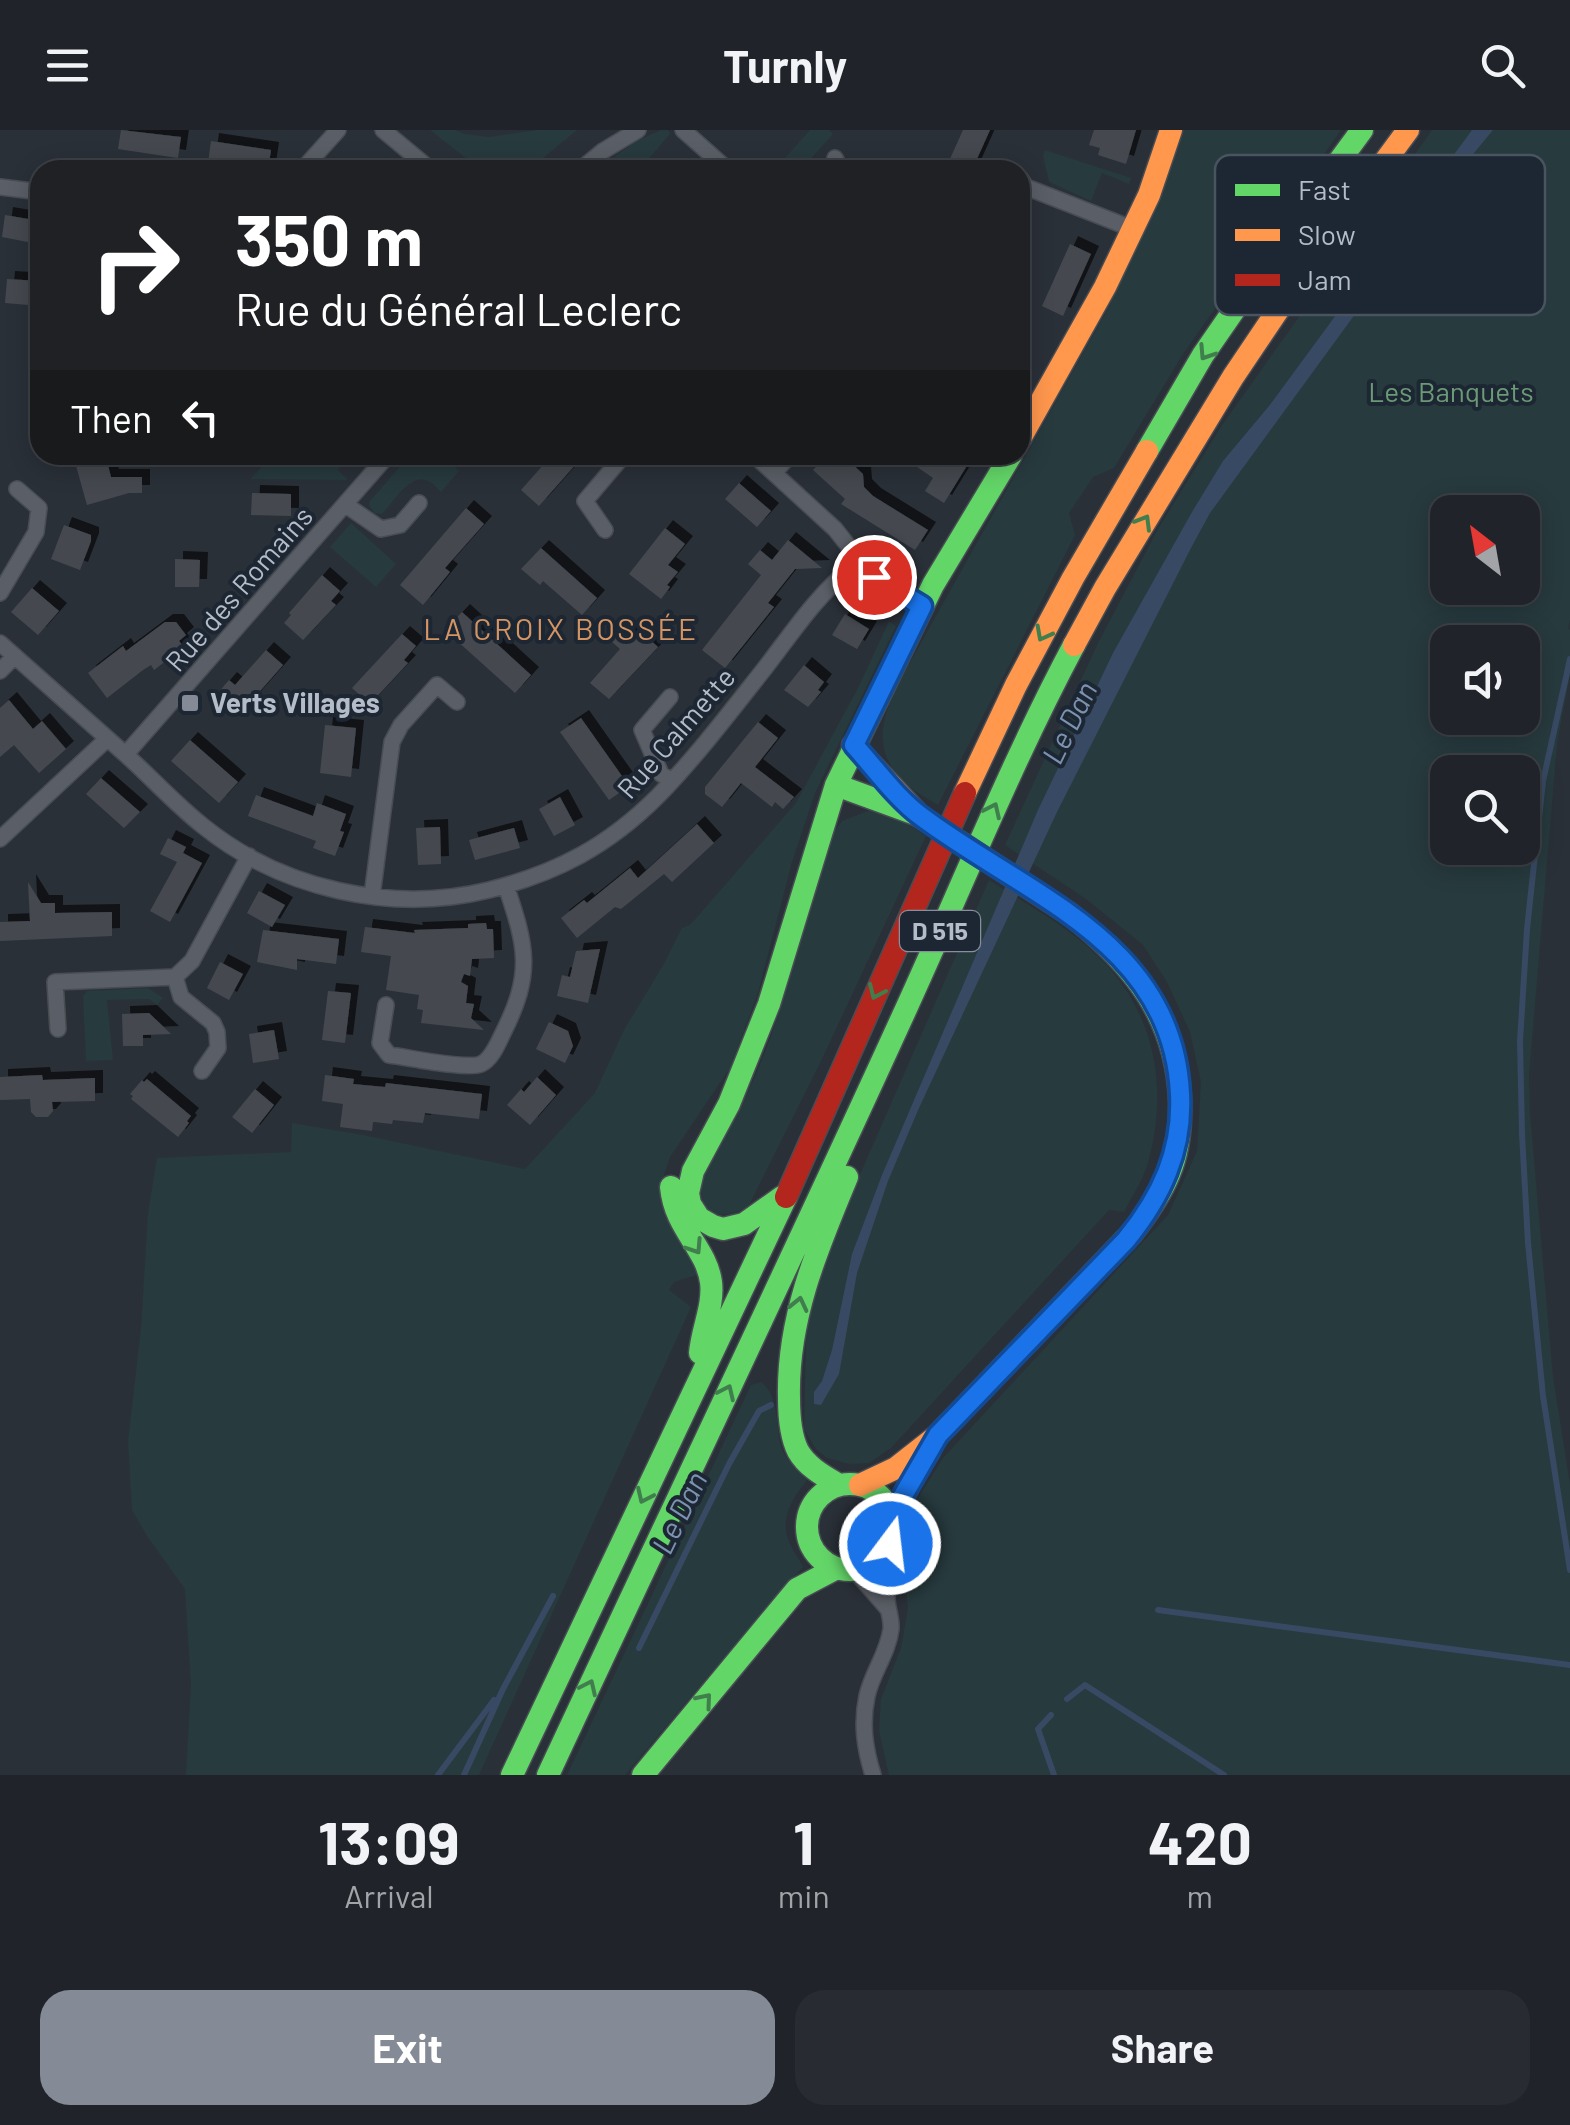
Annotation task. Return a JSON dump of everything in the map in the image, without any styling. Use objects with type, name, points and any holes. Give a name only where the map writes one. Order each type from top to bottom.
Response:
[{"type":"main road","points":[[1030,422],[1076,343],[1133,230],[1171,130]]},
{"type":"main road","name":"D 515","points":[[1343,155],[1362,130]]},
{"type":"main road","name":"D 515","points":[[1390,155],[1408,130]]},
{"type":"main road","name":"D 515","points":[[512,1775],[788,1192],[936,854],[1016,685],[1073,578],[1231,315]]},
{"type":"main road","name":"D 515","points":[[548,1775],[902,1018],[1041,707],[1104,588],[1275,315]]},
{"type":"main road","points":[[788,1192],[740,1227],[711,1226],[696,1214],[689,1201],[694,1170],[728,1107],[775,988],[836,785],[933,585],[1005,465]]},
{"type":"main road","points":[[854,745],[918,815]]},
{"type":"main road","points":[[836,785],[918,815],[1071,915],[1126,962],[1162,1017],[1173,1047],[1180,1118],[1168,1176],[1152,1206],[1126,1240],[938,1435],[896,1468],[822,1494],[811,1507],[806,1529],[808,1541],[817,1556],[845,1570]]},
{"type":"main road","points":[[893,1518],[880,1496],[849,1485],[803,1459],[792,1433],[788,1394],[790,1346],[804,1283],[857,1152],[902,1018]]},
{"type":"main road","points":[[701,1377],[700,1344],[711,1282],[707,1266],[671,1202],[672,1174],[694,1135],[742,1072]]},
{"type":"main road","points":[[643,1775],[797,1589],[845,1570],[868,1567],[880,1559],[892,1536],[893,1518],[938,1435]]},
{"type":"street","points":[[311,160],[338,130]]},
{"type":"street","points":[[383,130],[419,160]]},
{"type":"street","points":[[592,160],[638,130]]},
{"type":"street","points":[[683,130],[717,160]]},
{"type":"street","points":[[0,187],[30,191]]},
{"type":"street","points":[[1030,188],[1133,230]]},
{"type":"street","name":"Rue des Romains","points":[[126,754],[380,465]]},
{"type":"street","points":[[605,530],[586,501],[615,465]]},
{"type":"street","points":[[765,465],[845,540],[854,566],[922,606]]},
{"type":"street","points":[[774,473],[781,465]]},
{"type":"street","points":[[0,593],[36,532],[40,508],[17,489]]},
{"type":"street","points":[[346,505],[381,530],[400,525],[419,503]]},
{"type":"street","name":"Rue Calmette","points":[[0,643],[203,826],[249,856],[316,885],[372,896],[440,898],[506,886],[554,869],[625,828],[672,780],[762,672],[817,598],[854,566]]},
{"type":"street","points":[[0,671],[15,656]]},
{"type":"street","points":[[372,896],[392,742],[401,724],[437,686],[457,702]]},
{"type":"street","points":[[670,697],[642,730],[660,774],[672,780]]},
{"type":"street","points":[[0,839],[107,739]]},
{"type":"street","points":[[58,1029],[55,982],[175,977],[192,960],[249,856]]},
{"type":"street","points":[[386,1005],[380,1044],[390,1055],[474,1066],[487,1060],[511,1016],[524,976],[518,926],[506,886]]},
{"type":"street","points":[[175,977],[180,996],[213,1023],[217,1032],[218,1048],[202,1072]]},
{"type":"street","points":[[873,1775],[865,1744],[864,1716],[870,1685],[892,1626],[886,1570],[880,1559]]},
{"type":"street","points":[[845,1570],[888,1609]]},
{"type":"green space","points":[[430,130],[489,137],[538,130],[577,130],[541,160],[468,160]]},
{"type":"green space","points":[[661,130],[670,134],[648,160],[609,160]]},
{"type":"green space","points":[[810,130],[829,130],[833,134],[810,160],[783,160]]},
{"type":"green space","points":[[1182,130],[1341,130],[1323,155],[1215,155],[1215,309],[1114,468],[1093,477],[1069,513],[1075,535],[938,805],[904,782],[886,756],[884,722],[889,705],[1021,465],[1030,465],[1030,448],[1105,314],[1153,215]]},
{"type":"green space","name":"Les Banquets","points":[[1432,130],[1570,130],[1570,675],[1557,744],[1529,1075],[1553,1377],[1570,1484],[1570,1775],[889,1775],[879,1730],[881,1699],[901,1648],[908,1608],[902,1559],[913,1506],[943,1458],[1168,1215],[1197,1151],[1201,1082],[1190,1032],[1167,982],[1143,945],[1086,899],[1005,845],[1098,643],[1159,527],[1222,425],[1300,315],[1545,315],[1545,155],[1414,155]]},
{"type":"green space","points":[[1045,150],[1131,178],[1129,184],[1102,173],[1091,201],[1049,182]]},
{"type":"green space","points":[[263,465],[341,465],[338,470],[348,480],[251,479]]},
{"type":"green space","points":[[401,465],[453,465],[459,471],[441,492],[428,481],[415,481],[382,514],[374,513],[370,501]]},
{"type":"green space","points":[[351,523],[396,564],[376,587],[330,547]]},
{"type":"green space","points":[[889,621],[896,626],[815,793],[792,862],[758,993],[730,1068],[670,1157],[662,1181],[700,1274],[674,1282],[669,1290],[691,1307],[479,1775],[186,1775],[191,1685],[185,1589],[132,1510],[128,1441],[141,1328],[148,1213],[157,1158],[291,1152],[292,1123],[525,1169],[595,1093],[624,1030],[682,928],[691,924],[796,803]]},
{"type":"green space","points":[[868,811],[892,816],[926,836],[749,1205],[732,1213],[717,1214],[705,1205],[702,1197],[705,1168],[738,1111],[767,1045],[832,834],[842,821]]},
{"type":"green space","points":[[989,880],[1086,945],[1133,1001],[1152,1052],[1156,1078],[1157,1106],[1148,1163],[1124,1212],[1109,1210],[891,1448],[869,1463],[850,1464],[827,1458],[816,1449],[804,1429],[806,1340],[812,1300],[833,1236]]},
{"type":"green space","points":[[148,988],[163,998],[157,1005],[149,999],[107,1000],[113,1060],[86,1061],[83,996],[87,991]]},
{"type":"green space","points":[[761,1382],[774,1404],[784,1453],[807,1480],[791,1503],[786,1519],[787,1537],[803,1567],[625,1775],[567,1775],[751,1385]]},
{"type":"water","points":[[1472,130],[1493,130],[1472,155],[1454,155]]},
{"type":"water","points":[[1336,315],[1354,315],[1210,513],[1057,812],[888,1181],[857,1273],[839,1374],[821,1405],[814,1404],[814,1392],[822,1381],[832,1350],[852,1254],[1038,810],[1113,653],[1192,512],[1223,461]]},
{"type":"building","points":[[121,130],[181,137],[178,158],[118,149]]},
{"type":"building","points":[[963,130],[990,130],[976,160],[950,160]]},
{"type":"building","points":[[1094,130],[1136,130],[1126,164],[1098,155],[1100,148],[1089,145]]},
{"type":"building","points":[[211,141],[271,150],[270,160],[208,160]]},
{"type":"building","points":[[5,215],[30,219],[30,242],[2,237]]},
{"type":"building","points":[[1070,244],[1091,254],[1063,316],[1042,306]]},
{"type":"building","points":[[7,279],[30,280],[30,305],[5,303]]},
{"type":"building","points":[[76,465],[108,465],[111,477],[142,477],[142,493],[87,505]]},
{"type":"building","points":[[543,465],[575,465],[539,506],[521,490]]},
{"type":"building","points":[[818,465],[853,465],[863,474],[864,487],[873,496],[928,530],[915,550],[841,504],[845,499],[813,470]]},
{"type":"building","points":[[914,465],[967,465],[944,503],[925,491],[933,478]]},
{"type":"building","points":[[739,483],[771,511],[757,527],[725,499]]},
{"type":"building","points":[[252,493],[291,494],[291,516],[251,515]]},
{"type":"building","points":[[466,508],[484,524],[445,568],[450,572],[423,605],[400,585]]},
{"type":"building","points":[[64,525],[91,535],[80,570],[51,559]]},
{"type":"building","points":[[665,528],[685,544],[668,565],[678,572],[661,599],[629,574]]},
{"type":"building","points":[[788,540],[822,568],[795,569],[768,603],[774,607],[725,668],[702,650],[761,575],[748,564],[760,550],[772,560]]},
{"type":"building","points":[[541,548],[597,598],[582,615],[543,581],[540,585],[521,569]]},
{"type":"building","points":[[175,559],[200,560],[199,587],[175,587]]},
{"type":"building","points":[[322,575],[340,591],[331,601],[336,605],[303,640],[284,623]]},
{"type":"building","points":[[32,588],[59,611],[38,635],[11,612]]},
{"type":"building","points":[[462,612],[531,675],[515,693],[445,630]]},
{"type":"building","points":[[845,614],[869,629],[857,649],[832,635]]},
{"type":"building","points":[[165,622],[176,622],[186,635],[179,641],[184,647],[154,670],[151,665],[143,670],[107,698],[88,673],[123,646],[126,651]]},
{"type":"building","points":[[640,631],[658,647],[609,699],[590,683],[620,649],[611,641],[619,632]]},
{"type":"building","points":[[402,634],[416,646],[404,660],[408,663],[370,704],[352,688]]},
{"type":"building","points":[[266,650],[283,665],[239,715],[217,694],[229,680],[235,685]]},
{"type":"building","points":[[804,665],[824,682],[808,707],[784,690]]},
{"type":"building","points":[[9,700],[33,729],[42,721],[66,749],[39,773],[14,745],[0,757],[0,708]]},
{"type":"building","points":[[581,718],[629,786],[609,800],[560,732]]},
{"type":"building","points":[[758,722],[778,738],[755,767],[794,797],[783,809],[775,802],[772,807],[741,783],[722,807],[705,794],[705,787]]},
{"type":"building","points":[[325,725],[356,728],[351,777],[320,773]]},
{"type":"building","points":[[190,740],[238,782],[219,803],[171,761]]},
{"type":"building","points":[[101,778],[140,812],[124,828],[86,794]]},
{"type":"building","points":[[256,795],[313,816],[317,803],[346,814],[335,856],[313,848],[316,841],[248,816]]},
{"type":"building","points":[[560,797],[575,825],[554,836],[539,809]]},
{"type":"building","points":[[697,824],[714,843],[672,882],[664,874],[577,938],[561,918],[584,900],[587,903],[630,868],[638,878]]},
{"type":"building","points":[[440,827],[441,864],[418,865],[416,828]]},
{"type":"building","points":[[514,828],[520,848],[475,860],[469,840]]},
{"type":"building","points":[[168,838],[186,847],[183,853],[202,863],[170,922],[150,911],[177,862],[160,854]]},
{"type":"building","points":[[28,882],[41,903],[55,903],[55,913],[112,912],[112,936],[0,941],[0,922],[30,921]]},
{"type":"building","points":[[259,891],[285,905],[272,927],[247,913]]},
{"type":"building","points":[[486,923],[487,929],[493,929],[494,958],[472,959],[470,976],[464,974],[461,982],[468,986],[466,1003],[474,1004],[471,1018],[484,1030],[421,1023],[419,995],[386,990],[391,956],[361,952],[365,927],[415,933],[414,930],[468,928],[468,924]]},
{"type":"building","points":[[263,930],[339,939],[336,964],[297,959],[297,970],[257,962]]},
{"type":"building","points":[[600,949],[588,1003],[557,996],[562,975],[570,977],[576,951]]},
{"type":"building","points":[[220,962],[243,974],[229,1000],[207,988]]},
{"type":"building","points":[[328,991],[351,993],[345,1043],[322,1040]]},
{"type":"building","points":[[149,1013],[171,1034],[143,1035],[143,1046],[123,1046],[122,1014]]},
{"type":"building","points":[[549,1022],[568,1031],[573,1046],[565,1063],[536,1049]]},
{"type":"building","points":[[274,1030],[279,1059],[253,1063],[249,1034]]},
{"type":"building","points":[[42,1075],[43,1080],[95,1078],[95,1101],[52,1102],[53,1111],[48,1117],[36,1117],[31,1112],[30,1099],[0,1100],[0,1077]]},
{"type":"building","points":[[325,1075],[354,1079],[353,1084],[385,1087],[386,1083],[482,1094],[479,1119],[425,1113],[423,1123],[373,1122],[372,1131],[340,1127],[343,1104],[322,1101]]},
{"type":"building","points":[[537,1077],[556,1095],[530,1125],[507,1105]]},
{"type":"building","points":[[147,1079],[191,1116],[178,1137],[131,1099],[130,1094]]},
{"type":"building","points":[[255,1089],[274,1105],[252,1133],[232,1117]]},
{"type":"waterway","points":[[1570,659],[1543,781],[1520,1041],[1528,1243],[1543,1396],[1570,1570]]},
{"type":"waterway","name":"Le Dan","points":[[639,1648],[729,1464],[759,1411],[771,1405]]},
{"type":"waterway","name":"Le Dan","points":[[464,1775],[503,1689],[553,1596]]},
{"type":"waterway","points":[[1158,1610],[1570,1665]]},
{"type":"waterway","points":[[1067,1699],[1085,1685],[1224,1775]]},
{"type":"waterway","name":"Le Dan","points":[[438,1775],[494,1700]]},
{"type":"waterway","points":[[1051,1715],[1038,1729],[1054,1775]]},
{"type":"traffic: fast","points":[[1344,155],[1362,130]]},
{"type":"traffic: fast","points":[[1147,451],[1231,315]]},
{"type":"traffic: fast","points":[[918,815],[836,785],[933,585],[1005,465]]},
{"type":"traffic: fast","points":[[548,1775],[1074,645]]},
{"type":"traffic: fast","points":[[782,1197],[744,1224],[723,1229],[699,1218],[688,1193],[693,1171],[729,1104],[769,1004],[836,785]]},
{"type":"traffic: fast","points":[[1071,915],[1132,973],[1160,1018],[1177,1070],[1180,1118],[1175,1156],[1161,1190],[1132,1233]]},
{"type":"traffic: fast","points":[[839,1485],[811,1466],[795,1445],[790,1418],[790,1369],[806,1285],[847,1177]]},
{"type":"traffic: fast","points":[[671,1187],[678,1215],[703,1258],[711,1282],[700,1353]]},
{"type":"traffic: fast","points":[[512,1775],[786,1197]]},
{"type":"traffic: fast","points":[[893,1519],[929,1451]]},
{"type":"traffic: fast","points":[[842,1484],[858,1484],[881,1496],[890,1510],[893,1527],[890,1544],[881,1558],[858,1570],[842,1570],[826,1563],[814,1551],[807,1535],[807,1519],[814,1503],[826,1491],[842,1484]]},
{"type":"traffic: fast","points":[[643,1775],[797,1589],[835,1569]]},
{"type":"traffic: slow","points":[[1030,421],[1105,287],[1149,195],[1171,130]]},
{"type":"traffic: slow","points":[[1390,155],[1408,130]]},
{"type":"traffic: slow","points":[[1074,645],[1233,377],[1275,315]]},
{"type":"traffic: slow","points":[[965,793],[1016,685],[1147,451]]},
{"type":"traffic: slow","points":[[853,745],[916,812]]},
{"type":"traffic: slow","points":[[860,1485],[896,1468],[938,1435],[1132,1233]]},
{"type":"traffic: jam","points":[[786,1197],[965,793]]},
{"type":"traffic: jam","points":[[918,815],[1071,915]]},
{"type":"place","name":"Verts Villages","points":[[190,703]]},
{"type":"district","name":"LA CROIX BOSSÉE","points":[[561,630]]},
{"type":"route","points":[[874,577],[922,606],[854,745],[918,815],[1071,915],[1126,962],[1147,990],[1168,1031],[1180,1100],[1172,1164],[1152,1206],[1126,1240],[938,1435],[893,1518],[890,1544]]}]
